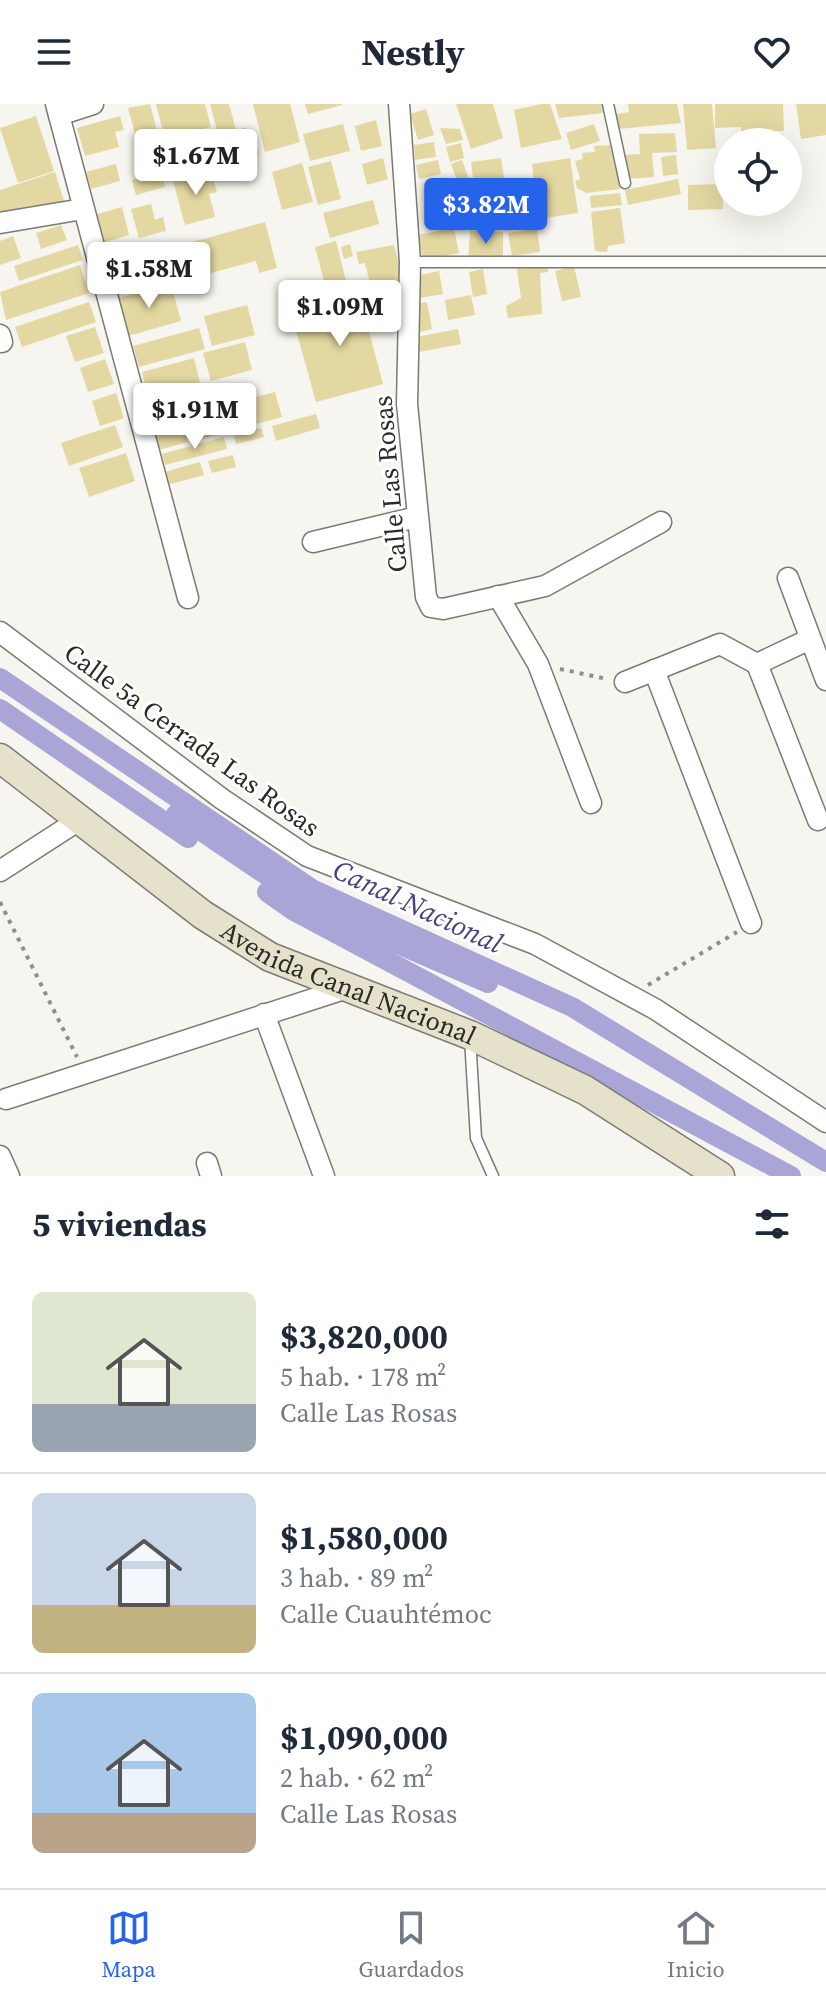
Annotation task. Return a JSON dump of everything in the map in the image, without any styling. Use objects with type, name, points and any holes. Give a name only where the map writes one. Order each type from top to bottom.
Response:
[{"type":"street","points":[[93,104],[58,109],[188,598]]},
{"type":"street","name":"Calle Las Rosas","points":[[399,104],[410,262],[407,404],[426,597],[431,607],[443,609],[498,596]]},
{"type":"street","points":[[0,223],[83,209]]},
{"type":"street","points":[[313,542],[417,517]]},
{"type":"street","points":[[591,803],[538,664],[498,596],[545,586],[661,522]]},
{"type":"street","points":[[788,578],[826,680]]},
{"type":"street","name":"Calle 5a Cerrada Las Rosas","points":[[0,632],[222,799],[307,856],[535,944],[631,996],[826,1122]]},
{"type":"street","points":[[757,664],[810,639]]},
{"type":"street","points":[[625,682],[720,644],[757,664],[818,820]]},
{"type":"street","points":[[654,670],[751,923]]},
{"type":"street","name":"Avenida Canal Nacional","points":[[0,758],[203,915],[270,957],[470,1035],[585,1090],[720,1176]]},
{"type":"street","points":[[0,871],[79,820]]},
{"type":"street","points":[[6,1099],[347,988]]},
{"type":"street","points":[[264,1014],[324,1176]]},
{"type":"street","points":[[0,1156],[9,1176]]},
{"type":"lane","points":[[608,104],[625,183]]},
{"type":"lane","points":[[410,262],[826,262]]},
{"type":"lane","points":[[470,1035],[476,1138],[493,1176]]},
{"type":"path","points":[[538,664],[625,682]]},
{"type":"path","points":[[0,902],[85,1073]]},
{"type":"path","points":[[631,996],[751,923]]},
{"type":"building","points":[[150,104],[158,135],[137,141],[128,108]]},
{"type":"building","points":[[156,104],[205,104],[211,127],[165,139]]},
{"type":"building","points":[[210,104],[229,104],[236,130],[245,128],[249,142],[255,140],[259,156],[226,165]]},
{"type":"building","points":[[253,104],[290,104],[300,142],[265,152]]},
{"type":"building","points":[[305,104],[342,104],[342,105],[308,114]]},
{"type":"building","points":[[456,104],[493,104],[503,138],[471,149]]},
{"type":"building","points":[[550,104],[562,139],[521,148],[514,110]]},
{"type":"building","points":[[555,104],[601,104],[603,113],[559,118]]},
{"type":"building","points":[[628,104],[677,104],[681,123],[619,129],[616,114],[629,112]]},
{"type":"building","points":[[683,104],[712,104],[714,148],[687,150]]},
{"type":"building","points":[[715,104],[783,104],[784,128],[715,128]]},
{"type":"building","points":[[796,104],[826,104],[826,135],[802,139],[802,128],[799,128]]},
{"type":"building","points":[[426,109],[434,135],[418,140],[410,114]]},
{"type":"building","points":[[36,116],[54,171],[18,183],[0,128]]},
{"type":"building","points":[[120,116],[124,130],[115,132],[119,147],[85,156],[77,128]]},
{"type":"building","points":[[376,120],[382,146],[361,151],[355,126]]},
{"type":"building","points":[[343,124],[350,151],[310,161],[303,134]]},
{"type":"building","points":[[594,124],[600,141],[571,150],[566,133]]},
{"type":"building","points":[[440,128],[460,129],[463,140],[446,144]]},
{"type":"building","points":[[675,133],[677,152],[652,153],[654,177],[627,179],[625,155],[640,154],[639,134]]},
{"type":"building","points":[[205,134],[212,161],[177,171],[169,144]]},
{"type":"building","points":[[434,142],[436,157],[415,160],[414,145]]},
{"type":"building","points":[[461,143],[464,158],[450,162],[446,147]]},
{"type":"building","points":[[610,145],[620,189],[586,193],[577,188],[575,181],[580,179],[575,161],[583,159],[582,153],[595,152],[594,146]]},
{"type":"building","points":[[676,155],[678,174],[663,176],[661,157]]},
{"type":"building","points":[[383,158],[388,179],[367,185],[362,164]]},
{"type":"building","points":[[501,158],[508,202],[477,207],[471,162]]},
{"type":"building","points":[[570,158],[578,213],[539,219],[532,164]]},
{"type":"building","points":[[438,160],[441,174],[419,179],[416,165]]},
{"type":"building","points":[[462,160],[474,193],[463,197],[451,164]]},
{"type":"building","points":[[331,161],[341,199],[318,205],[308,167]]},
{"type":"building","points":[[302,163],[313,202],[282,210],[272,172]]},
{"type":"building","points":[[116,164],[120,181],[91,189],[86,172]]},
{"type":"building","points":[[211,171],[217,192],[209,194],[215,217],[185,225],[173,181]]},
{"type":"building","points":[[55,172],[64,201],[0,221],[0,190]]},
{"type":"building","points":[[161,172],[165,187],[136,195],[132,180]]},
{"type":"building","points":[[678,179],[681,194],[628,205],[625,190]]},
{"type":"building","points":[[522,181],[533,212],[520,216],[509,186]]},
{"type":"building","points":[[714,184],[714,209],[688,210],[688,185]]},
{"type":"building","points":[[620,193],[622,205],[591,208],[590,196]]},
{"type":"building","points":[[373,200],[379,224],[330,238],[323,213]]},
{"type":"building","points":[[151,204],[155,220],[163,217],[166,231],[139,238],[131,209]]},
{"type":"building","points":[[122,207],[129,235],[102,243],[94,215]]},
{"type":"building","points":[[620,208],[625,243],[608,246],[607,252],[595,251],[591,212]]},
{"type":"building","points":[[265,222],[277,268],[259,273],[256,261],[203,275],[204,280],[178,287],[167,249]]},
{"type":"building","points":[[61,225],[67,240],[41,249],[36,233]]},
{"type":"building","points":[[454,228],[459,253],[423,260],[418,235]]},
{"type":"building","points":[[537,229],[540,252],[512,256],[508,233]]},
{"type":"building","points":[[470,231],[503,232],[503,261],[468,261]]},
{"type":"building","points":[[13,236],[21,258],[0,265],[0,241]]},
{"type":"building","points":[[336,241],[349,293],[329,299],[315,247]]},
{"type":"building","points":[[350,244],[353,256],[344,259],[341,247]]},
{"type":"building","points":[[78,245],[83,260],[19,281],[14,266]]},
{"type":"building","points":[[394,245],[404,283],[372,291],[365,263],[359,264],[356,252]]},
{"type":"building","points":[[145,251],[151,271],[114,281],[109,261]]},
{"type":"building","points":[[516,263],[547,263],[548,272],[540,273],[542,314],[508,318],[506,306],[521,298]]},
{"type":"building","points":[[80,265],[89,293],[6,320],[0,292]]},
{"type":"building","points":[[574,266],[581,297],[562,301],[555,271]]},
{"type":"building","points":[[483,269],[487,294],[473,297],[469,272]]},
{"type":"building","points":[[439,271],[443,294],[420,298],[416,276]]},
{"type":"building","points":[[171,284],[181,321],[128,336],[118,298]]},
{"type":"building","points":[[372,295],[380,328],[369,331],[383,384],[316,402],[292,316]]},
{"type":"building","points":[[471,295],[475,315],[448,320],[445,300]]},
{"type":"building","points":[[89,302],[96,322],[22,347],[15,327]]},
{"type":"building","points":[[427,302],[432,329],[420,332],[415,304]]},
{"type":"building","points":[[247,305],[255,335],[212,346],[204,316]]},
{"type":"building","points":[[95,327],[104,353],[75,362],[66,336]]},
{"type":"building","points":[[199,328],[205,349],[139,367],[133,346]]},
{"type":"building","points":[[458,329],[461,344],[419,352],[416,337]]},
{"type":"building","points":[[245,342],[252,370],[211,381],[203,353]]},
{"type":"building","points":[[194,358],[200,382],[148,396],[142,372]]},
{"type":"building","points":[[105,359],[114,384],[88,392],[80,368]]},
{"type":"building","points":[[201,386],[207,407],[158,420],[152,400]]},
{"type":"building","points":[[275,392],[282,417],[252,425],[245,400]]},
{"type":"building","points":[[116,393],[124,418],[100,426],[92,401]]},
{"type":"building","points":[[234,404],[241,428],[193,441],[186,417]]},
{"type":"building","points":[[316,414],[320,428],[276,441],[272,426]]},
{"type":"building","points":[[182,420],[188,442],[159,450],[153,428]]},
{"type":"building","points":[[115,425],[123,447],[69,466],[61,443]]},
{"type":"building","points":[[261,428],[264,437],[236,444],[234,436]]},
{"type":"building","points":[[224,437],[227,449],[165,465],[162,454]]},
{"type":"building","points":[[126,453],[135,481],[89,497],[79,468]]},
{"type":"building","points":[[233,455],[236,467],[212,473],[208,461]]},
{"type":"building","points":[[200,462],[204,475],[167,485],[164,472]]},
{"type":"waterway","name":"Canal Nacional","points":[[0,678],[312,889],[572,1007],[826,1162]]},
{"type":"waterway","name":"Canal Nacional","points":[[0,709],[188,838]]},
{"type":"waterway","name":"Canal Nacional","points":[[176,814],[315,908],[488,983]]},
{"type":"waterway","name":"Canal Nacional","points":[[267,892],[294,911],[791,1176]]}]
